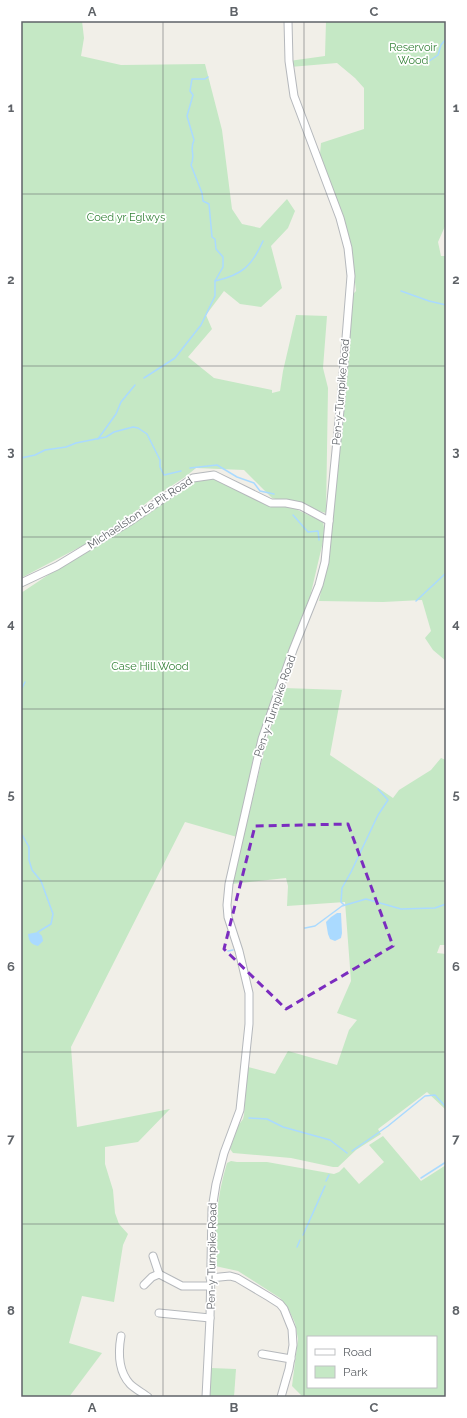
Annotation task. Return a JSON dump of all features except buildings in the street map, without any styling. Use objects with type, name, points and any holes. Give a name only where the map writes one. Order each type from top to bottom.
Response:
[{"type":"street","name":"Pen-y-Turnpike Road","points":[[206,1397],[210,1318],[212,1209],[224,1153],[240,1110],[249,1024],[249,993],[239,951],[228,917],[228,884],[262,739],[293,650],[319,585],[325,562],[330,521],[351,276],[348,248],[340,218],[294,96],[289,61],[288,21]]},
{"type":"street","name":"Michaelston Le Pit Road","points":[[21,583],[57,566],[129,522],[193,478],[214,475],[271,503],[286,502],[301,506],[330,521]]},
{"type":"street","points":[[154,1256],[159,1274],[182,1286],[210,1286]]},
{"type":"street","points":[[144,1286],[152,1277],[159,1274]]},
{"type":"street","points":[[210,1278],[230,1276],[237,1278],[282,1306],[292,1333],[293,1345],[281,1397]]},
{"type":"street","points":[[159,1313],[210,1318]]},
{"type":"street","points":[[121,1336],[118,1350],[121,1369],[130,1384],[148,1397]]},
{"type":"street","points":[[262,1354],[291,1359]]},
{"type":"highlighted area","points":[[348,824],[393,946],[286,1009],[224,949],[255,826]]},
{"type":"green space","name":"Coed yr Eglwys","points":[[21,21],[82,21],[84,38],[81,56],[121,65],[205,64],[222,130],[232,209],[242,224],[260,228],[287,199],[295,211],[288,228],[271,246],[282,288],[261,307],[240,304],[224,291],[206,315],[212,329],[188,357],[214,378],[272,390],[272,393],[280,391],[296,315],[327,316],[323,368],[328,388],[326,513],[272,498],[244,470],[196,468],[150,500],[118,527],[21,578]]},
{"type":"green space","name":"Reservoir Wood","points":[[326,21],[446,21],[446,224],[438,242],[441,256],[446,256],[446,661],[433,650],[425,638],[431,631],[422,600],[383,602],[319,601],[328,557],[353,294],[356,291],[351,245],[320,154],[321,143],[364,129],[364,88],[355,78],[337,63],[290,67],[289,61],[325,56]]},
{"type":"green space","name":"Case Hill Wood","points":[[214,476],[270,504],[285,504],[323,522],[325,533],[310,597],[286,657],[269,720],[255,750],[237,837],[185,822],[71,1047],[77,1127],[170,1109],[138,1142],[105,1147],[105,1164],[113,1190],[115,1213],[119,1224],[128,1234],[123,1245],[114,1302],[82,1296],[69,1343],[102,1353],[69,1397],[21,1397],[21,593],[191,480]]},
{"type":"green space","points":[[284,688],[342,690],[330,755],[393,798],[399,790],[431,770],[441,758],[446,760],[446,945],[440,945],[437,953],[446,954],[446,1110],[427,1092],[378,1129],[381,1134],[356,1150],[338,1167],[291,1158],[233,1153],[230,1149],[238,1126],[244,1115],[248,1067],[275,1074],[288,1051],[337,1065],[349,1030],[357,1020],[337,1013],[351,981],[345,902],[287,906],[288,886],[286,878],[232,884],[267,739]]},
{"type":"green space","points":[[383,1136],[421,1181],[446,1165],[446,1397],[303,1397],[292,1386],[298,1339],[295,1323],[289,1310],[280,1298],[238,1271],[215,1266],[217,1214],[220,1189],[227,1163],[231,1161],[267,1162],[334,1174],[339,1172],[344,1167],[359,1184],[384,1162],[369,1145]]},
{"type":"green space","points":[[211,1368],[236,1369],[234,1397],[210,1397]]},
{"type":"water","points":[[337,913],[341,913],[342,933],[341,938],[335,941],[330,939],[326,922]]},
{"type":"water","points":[[38,932],[42,936],[43,941],[38,946],[31,942],[28,934]]},
{"type":"waterway","points":[[425,64],[438,55],[441,45],[446,39]]},
{"type":"waterway","points":[[144,378],[175,358],[201,325],[215,296],[215,281],[223,267],[223,257],[216,249],[215,239],[212,237],[209,204],[203,201],[202,193],[191,165],[194,140],[187,116],[193,95],[190,91],[192,79],[205,79],[208,77]]},
{"type":"waterway","points":[[215,281],[232,276],[245,268],[255,257],[263,241]]},
{"type":"waterway","points":[[401,291],[429,301],[446,305]]},
{"type":"waterway","points":[[98,439],[116,414],[121,402],[135,385]]},
{"type":"waterway","points":[[21,458],[35,455],[45,450],[66,447],[76,443],[106,437],[114,432],[133,427],[138,428],[147,434],[160,460],[160,467],[164,475],[181,471]]},
{"type":"waterway","points":[[190,468],[217,465],[237,477],[254,483],[260,491],[274,494]]},
{"type":"waterway","points":[[293,515],[308,532],[318,531],[319,540]]},
{"type":"waterway","points":[[416,601],[446,573]]},
{"type":"waterway","points":[[21,690],[25,682]]},
{"type":"waterway","points":[[344,905],[341,902],[342,888],[378,815],[388,800],[378,789]]},
{"type":"waterway","points":[[21,833],[29,847],[29,860],[32,870],[41,881],[53,914],[51,924],[38,932]]},
{"type":"waterway","points":[[305,928],[315,926],[342,906],[366,899],[401,909],[435,908],[446,904]]},
{"type":"waterway","points":[[228,951],[233,950]]},
{"type":"waterway","points":[[352,1151],[388,1126],[425,1096],[435,1095],[446,1107]]},
{"type":"waterway","points":[[249,1118],[267,1119],[283,1127],[330,1140],[347,1153]]},
{"type":"waterway","points":[[421,1178],[446,1162]]},
{"type":"waterway","points":[[326,1181],[329,1175]]},
{"type":"waterway","points":[[303,1235],[325,1186]]},
{"type":"waterway","points":[[297,1247],[300,1240]]}]
